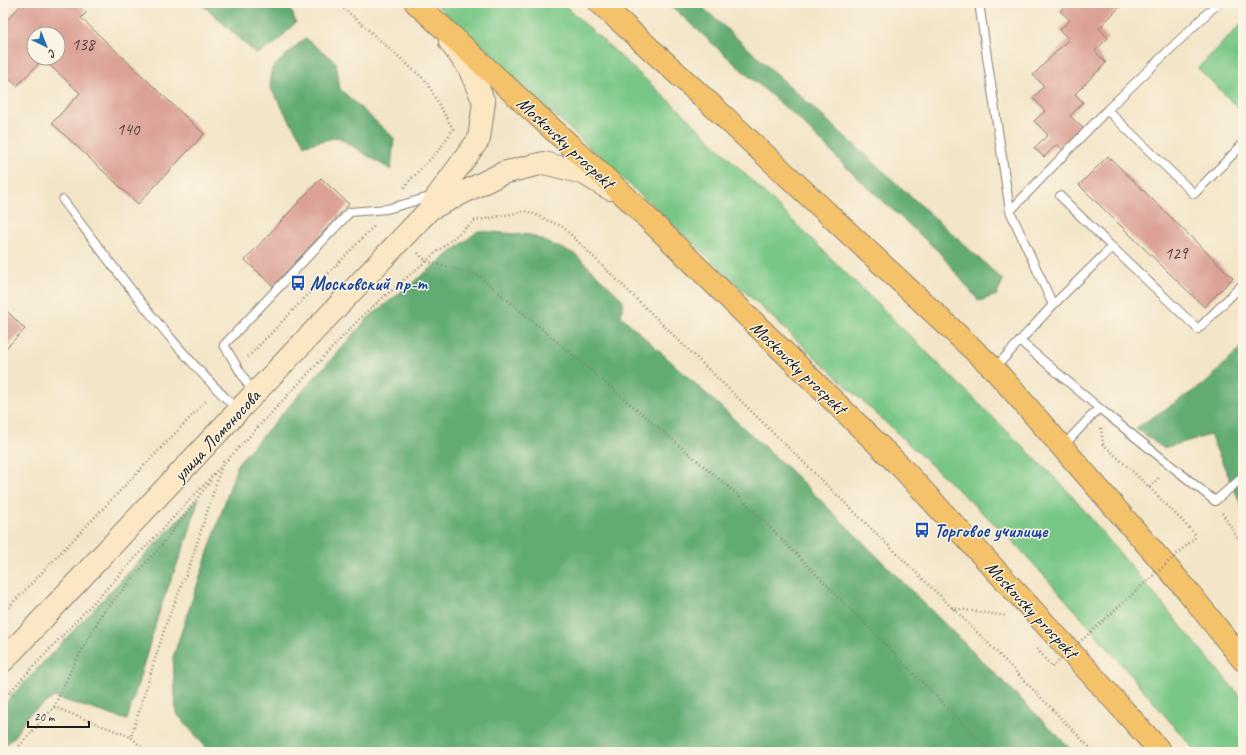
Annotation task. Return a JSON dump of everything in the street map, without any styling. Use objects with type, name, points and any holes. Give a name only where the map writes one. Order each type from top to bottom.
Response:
[{"type":"main road","points":[[600,3],[718,110],[994,369],[1186,589],[1243,660]]},
{"type":"main road","name":"Moskovsky prospekt","points":[[423,9],[627,198],[902,468],[1092,674],[1161,752]]},
{"type":"main road","name":"улица Ломоносова","points":[[3,661],[434,202],[479,139],[484,102],[469,68],[423,9]]},
{"type":"main road","name":"улица Ломоносова","points":[[434,202],[503,172],[544,164],[584,173],[627,198]]},
{"type":"lane","points":[[979,3],[1010,211],[1053,305]]},
{"type":"lane","points":[[1010,211],[1107,110],[1218,3]]},
{"type":"lane","points":[[1107,110],[1194,194],[1243,144]]},
{"type":"lane","points":[[1060,196],[1198,328],[1243,284]]},
{"type":"lane","points":[[63,200],[144,307],[217,390],[238,411]]},
{"type":"lane","points":[[254,395],[224,345],[350,212],[387,209],[434,202]]},
{"type":"lane","points":[[994,369],[1053,305],[1112,247]]},
{"type":"lane","points":[[1020,341],[1099,408],[1215,501],[1243,477]]},
{"type":"lane","points":[[1063,447],[1099,408]]},
{"type":"path","points":[[338,3],[426,81],[453,129],[440,149],[410,180]]},
{"type":"path","points":[[3,699],[364,314],[474,221],[527,211],[563,227],[952,608],[1094,752]]},
{"type":"path","points":[[426,261],[478,275],[738,495],[991,752]]},
{"type":"path","points":[[1052,667],[1197,536],[1149,487],[1103,444],[1099,408]]},
{"type":"path","points":[[131,737],[166,624],[190,565],[225,453]]},
{"type":"path","points":[[14,752],[54,707],[72,668],[102,614],[164,542],[221,467]]},
{"type":"path","points":[[1215,501],[1237,537],[1243,544]]},
{"type":"path","points":[[952,608],[1007,616]]},
{"type":"path","points":[[54,707],[131,737],[147,752]]},
{"type":"green space","points":[[201,3],[288,3],[296,22],[273,46],[256,54]]},
{"type":"green space","points":[[434,3],[562,3],[688,118],[1067,490],[1243,700],[1243,752],[1196,752],[1083,619],[1011,539]]},
{"type":"green space","points":[[668,3],[698,3],[1003,280],[997,295],[979,301],[938,251],[850,171],[798,118],[745,73]]},
{"type":"green space","points":[[1243,22],[1243,107],[1240,110],[1198,68]]},
{"type":"green space","points":[[305,38],[336,62],[340,89],[394,138],[391,170],[338,137],[305,145],[270,87],[272,68]]},
{"type":"green space","points":[[478,231],[530,235],[575,254],[623,300],[621,316],[793,473],[1074,752],[210,752],[176,713],[173,657],[238,463],[368,318]]},
{"type":"green space","points":[[1243,345],[1243,509],[1210,435],[1163,448],[1136,428],[1207,382]]},
{"type":"green space","points":[[199,498],[188,536],[161,606],[127,720],[54,697],[29,714],[13,738],[3,748],[3,705]]},
{"type":"building","points":[[23,3],[75,3],[86,13],[81,18],[204,134],[138,204],[52,123],[80,93],[51,66],[66,66],[66,26],[26,26],[26,66],[36,66],[17,86],[3,73],[3,24]]},
{"type":"building","points":[[1068,3],[1124,3],[1099,28],[1108,38],[1095,51],[1106,63],[1075,94],[1083,102],[1070,116],[1084,129],[1063,150],[1057,144],[1044,157],[1034,148],[1048,135],[1034,121],[1045,111],[1033,98],[1044,86],[1033,75],[1069,39],[1059,30],[1070,20],[1060,11]]},
{"type":"building","points":[[1108,156],[1233,278],[1204,307],[1079,185]]},
{"type":"building","points":[[321,178],[349,204],[273,286],[245,260]]},
{"type":"building","points":[[3,307],[25,329],[3,351]]},
{"type":"place","name":"Московский пр-т","points":[[298,283]]},
{"type":"place","name":"Торговое училище","points":[[922,530]]}]
